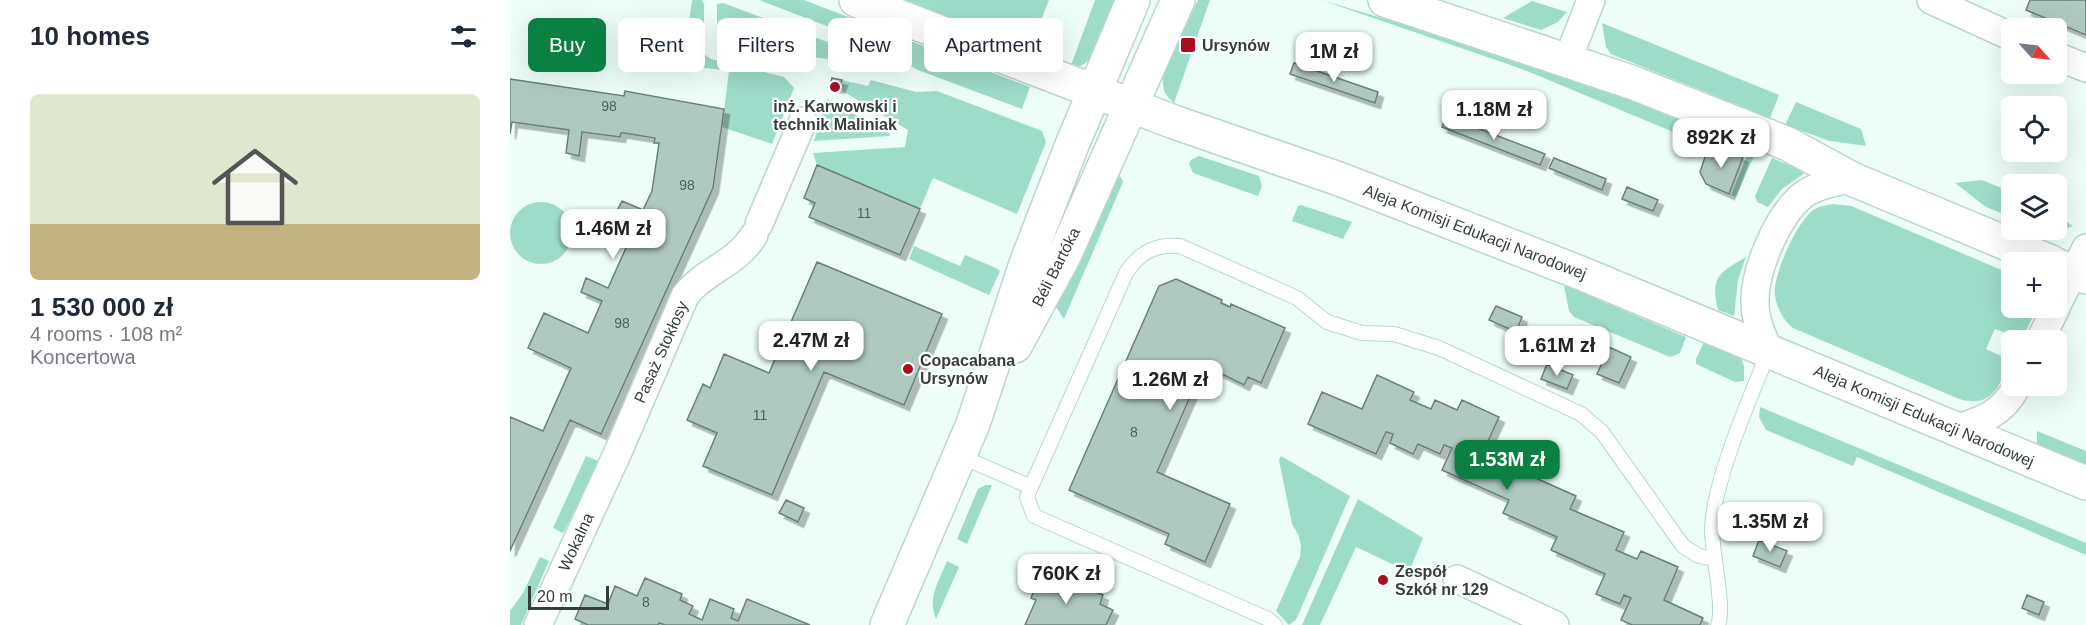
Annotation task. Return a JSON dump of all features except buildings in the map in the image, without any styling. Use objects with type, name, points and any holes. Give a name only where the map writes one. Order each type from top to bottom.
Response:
[{"type":"main road","name":"Aleja Komisji Edukacji Narodowej","points":[[856,0],[1131,106],[1353,184],[1583,274],[2086,483]]},
{"type":"main road","name":"Béli Bartóka","points":[[887,625],[973,424],[1027,261],[1133,0]]},
{"type":"main road","name":"Béli Bartóka","points":[[973,424],[1065,254],[1178,0]]},
{"type":"main road","points":[[1385,0],[1568,59],[1788,144],[1852,179],[2071,265]]},
{"type":"street","points":[[1568,59],[1591,0]]},
{"type":"street","points":[[1931,0],[2001,32]]},
{"type":"street","points":[[2067,60],[2086,68]]},
{"type":"street","name":"Pasaż Stokłosy","points":[[599,493],[685,296],[692,286],[740,254],[757,229],[803,122]]},
{"type":"street","points":[[1769,351],[1758,325],[1755,288],[1775,232],[1787,210],[1805,194],[1825,184],[1852,179]]},
{"type":"street","points":[[1955,429],[1987,419],[2009,402],[2012,396]]},
{"type":"street","name":"Wokalna","points":[[538,625],[599,493]]},
{"type":"street","points":[[1457,579],[1555,625]]},
{"type":"lane","points":[[1275,625],[1268,619],[1034,516],[1027,497],[1126,273],[1135,260],[1150,249],[1163,245],[1180,246],[1297,298],[1327,322],[1362,333],[1394,334],[1423,342],[1581,414],[1602,432],[1683,546],[1699,556],[1714,559]]},
{"type":"lane","points":[[1718,625],[1721,610],[1712,529],[1717,502],[1744,416],[1769,351]]},
{"type":"lane","points":[[960,456],[1031,487]]},
{"type":"green space","points":[[692,0],[702,0],[704,18],[690,18]]},
{"type":"green space","points":[[759,0],[804,0],[851,18],[828,18],[828,26],[816,22],[816,18],[806,18]]},
{"type":"green space","points":[[901,0],[1049,0],[1042,18],[946,18]]},
{"type":"green space","points":[[1095,0],[1116,0],[1101,43],[1095,53],[1089,61],[1070,68]]},
{"type":"green space","points":[[1198,0],[1210,0],[1174,103],[1164,91],[1163,75]]},
{"type":"green space","points":[[1321,0],[1491,50],[1641,104],[1756,151],[1736,197],[1731,195],[1747,156],[1717,144],[1702,144],[1522,69]]},
{"type":"green space","points":[[1532,1],[1567,12],[1558,22],[1541,30],[1503,18]]},
{"type":"green space","points":[[723,3],[763,18],[717,18],[717,4]]},
{"type":"green space","points":[[1602,23],[1779,95],[1770,118],[1611,54],[1606,47]]},
{"type":"green space","points":[[816,38],[828,42],[828,59],[816,58]]},
{"type":"green space","points":[[912,42],[924,46],[924,72],[991,72],[1030,87],[1022,109],[918,70],[912,67]]},
{"type":"green space","points":[[705,55],[717,60],[717,69],[705,68]]},
{"type":"green space","points":[[729,72],[764,72],[784,77],[794,88],[772,144],[722,127]]},
{"type":"green space","points":[[842,80],[868,86],[871,80],[916,92],[937,91],[1042,131],[1046,142],[1017,214],[933,178],[920,209],[817,165],[813,153],[905,147],[908,130],[839,89]]},
{"type":"green space","points":[[827,99],[889,133],[890,136],[814,141]]},
{"type":"green space","points":[[1796,102],[1861,129],[1866,146],[1830,141],[1785,125]]},
{"type":"green space","points":[[1199,156],[1259,176],[1262,186],[1258,196],[1193,173],[1189,164],[1191,160]]},
{"type":"green space","points":[[1772,158],[1806,172],[1782,189],[1768,207],[1757,202],[1755,196]]},
{"type":"green space","points":[[1117,175],[1123,182],[1064,319],[1056,307]]},
{"type":"green space","points":[[1982,180],[2001,188],[2001,213],[1986,207],[1955,183]]},
{"type":"green space","points":[[541,202],[558,207],[563,211],[567,216],[572,233],[567,250],[563,255],[558,259],[541,264],[524,259],[519,255],[515,250],[510,233],[515,216],[519,211],[524,207]]},
{"type":"green space","points":[[1833,204],[1851,206],[2001,270],[2001,318],[2032,318],[2026,330],[2001,331],[1995,329],[1986,349],[2001,356],[2001,382],[1992,394],[1979,401],[1959,399],[1793,328],[1785,320],[1779,310],[1775,293],[1784,257],[1795,233],[1808,214]]},
{"type":"green space","points":[[1301,205],[1352,222],[1343,239],[1292,221],[1298,206]]},
{"type":"green space","points":[[914,246],[960,266],[965,255],[996,268],[1000,271],[989,295],[909,259]]},
{"type":"green space","points":[[1746,257],[1738,280],[1734,316],[1718,310],[1716,283],[1723,272]]},
{"type":"green space","points":[[1564,285],[1686,337],[1680,353],[1670,357],[1574,317],[1569,311]]},
{"type":"green space","points":[[1704,342],[1741,358],[1744,366],[1744,381],[1735,382],[1696,364]]},
{"type":"green space","points":[[1760,407],[2086,543],[2086,555],[1857,457],[1853,466],[1766,430],[1759,417]]},
{"type":"green space","points":[[2037,431],[2086,451],[2086,467],[2037,446]]},
{"type":"green space","points":[[586,456],[601,462],[563,533],[553,528]]},
{"type":"green space","points":[[1281,456],[1350,496],[1296,620],[1289,625],[1276,611],[1300,557],[1301,545],[1292,524],[1279,460]]},
{"type":"green space","points":[[992,485],[967,544],[957,539],[978,489]]},
{"type":"green space","points":[[1358,499],[1423,538],[1409,572],[1356,547],[1320,625],[1302,625]]},
{"type":"green space","points":[[540,557],[549,561],[521,625],[510,625],[510,611],[523,593]]},
{"type":"green space","points":[[947,561],[959,567],[936,619],[933,597]]},
{"type":"place","name":"Ursynów","points":[[1188,45]]},
{"type":"place","name":"inż. Karwowski i technik Maliniak","points":[[835,87]]},
{"type":"place","name":"Copacabana Ursynów","points":[[908,369]]},
{"type":"place","name":"Zespół Szkół nr 129","points":[[1383,580]]}]
